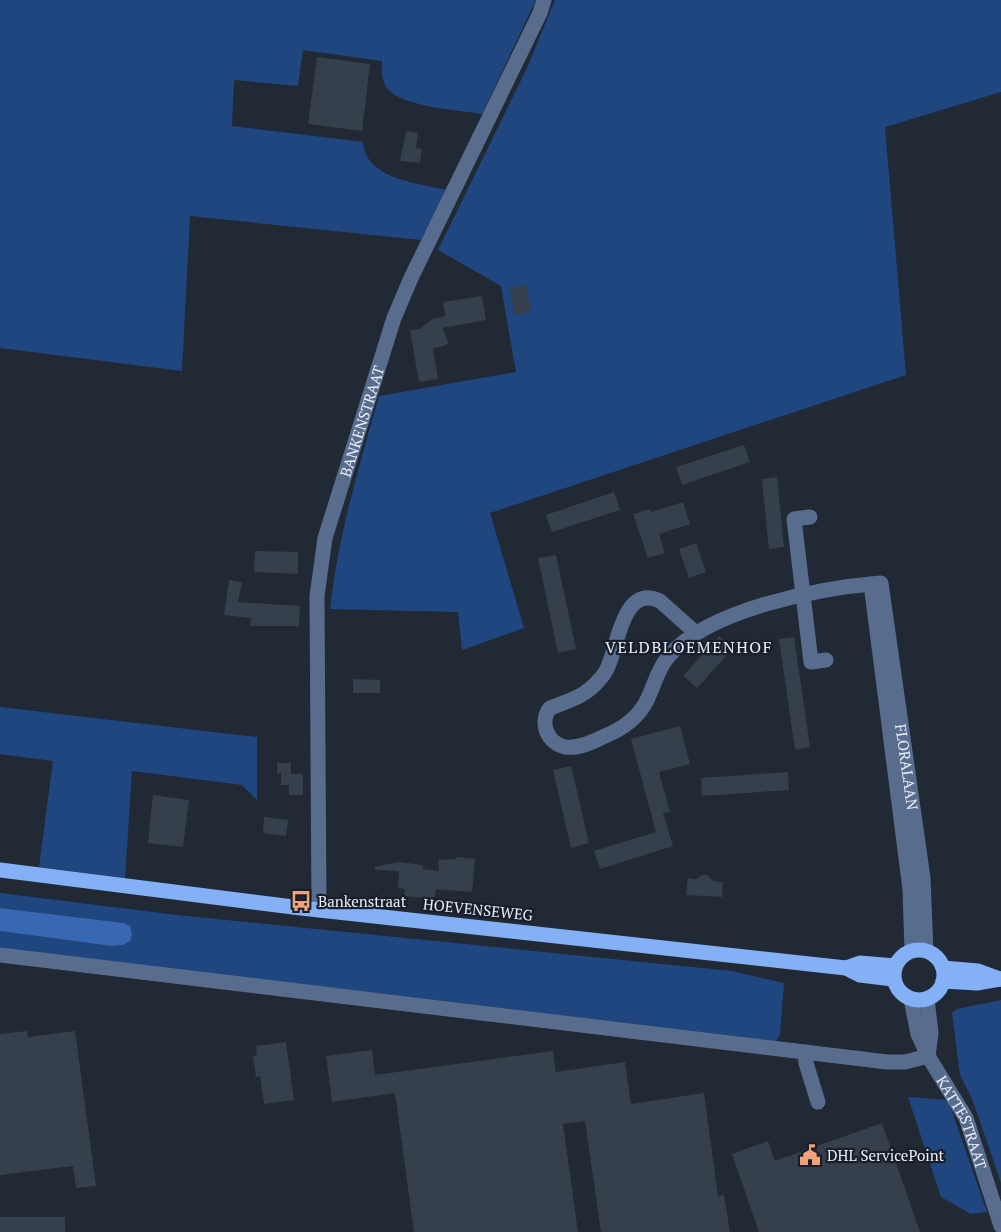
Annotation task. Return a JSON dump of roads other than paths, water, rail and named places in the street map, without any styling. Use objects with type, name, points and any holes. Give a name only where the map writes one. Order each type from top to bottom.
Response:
[{"type":"main road","name":"HOEVENSEWEG","points":[[0,870],[318,910],[846,968],[860,963],[894,972]]},
{"type":"main road","points":[[919,951],[937,957],[943,975],[934,995],[927,999],[911,999],[899,992],[894,972],[902,956],[919,951]]},
{"type":"main road","points":[[943,975],[977,983],[1000,979]]},
{"type":"street","name":"BANKENSTRAAT","points":[[318,910],[317,596],[325,538],[394,318],[411,278],[540,13],[544,0]]},
{"type":"street","points":[[810,517],[794,519],[802,596],[811,662],[826,660]]},
{"type":"street","name":"FLORALAAN","points":[[802,596],[876,584],[923,878],[919,951]]},
{"type":"street","points":[[696,633],[660,601],[645,598],[638,601],[621,624],[609,664],[598,682],[580,697],[547,711],[544,719],[551,738],[557,744],[567,747],[580,746],[627,725],[639,714],[668,656],[696,633],[724,619],[802,596]]},
{"type":"street","points":[[0,955],[898,1062],[928,1056],[931,1033],[927,999]]},
{"type":"street","name":"KATTESTRAAT","points":[[911,999],[918,1034],[928,1056],[966,1118],[1001,1226]]},
{"type":"street","points":[[805,1052],[806,1063],[818,1102]]},
{"type":"place","name":"Bankenstraat","points":[[301,901]]},
{"type":"place","name":"DHL ServicePoint","points":[[810,1155]]},
{"type":"district","name":"VELDBLOEMENHOF","points":[[689,647]]}]
